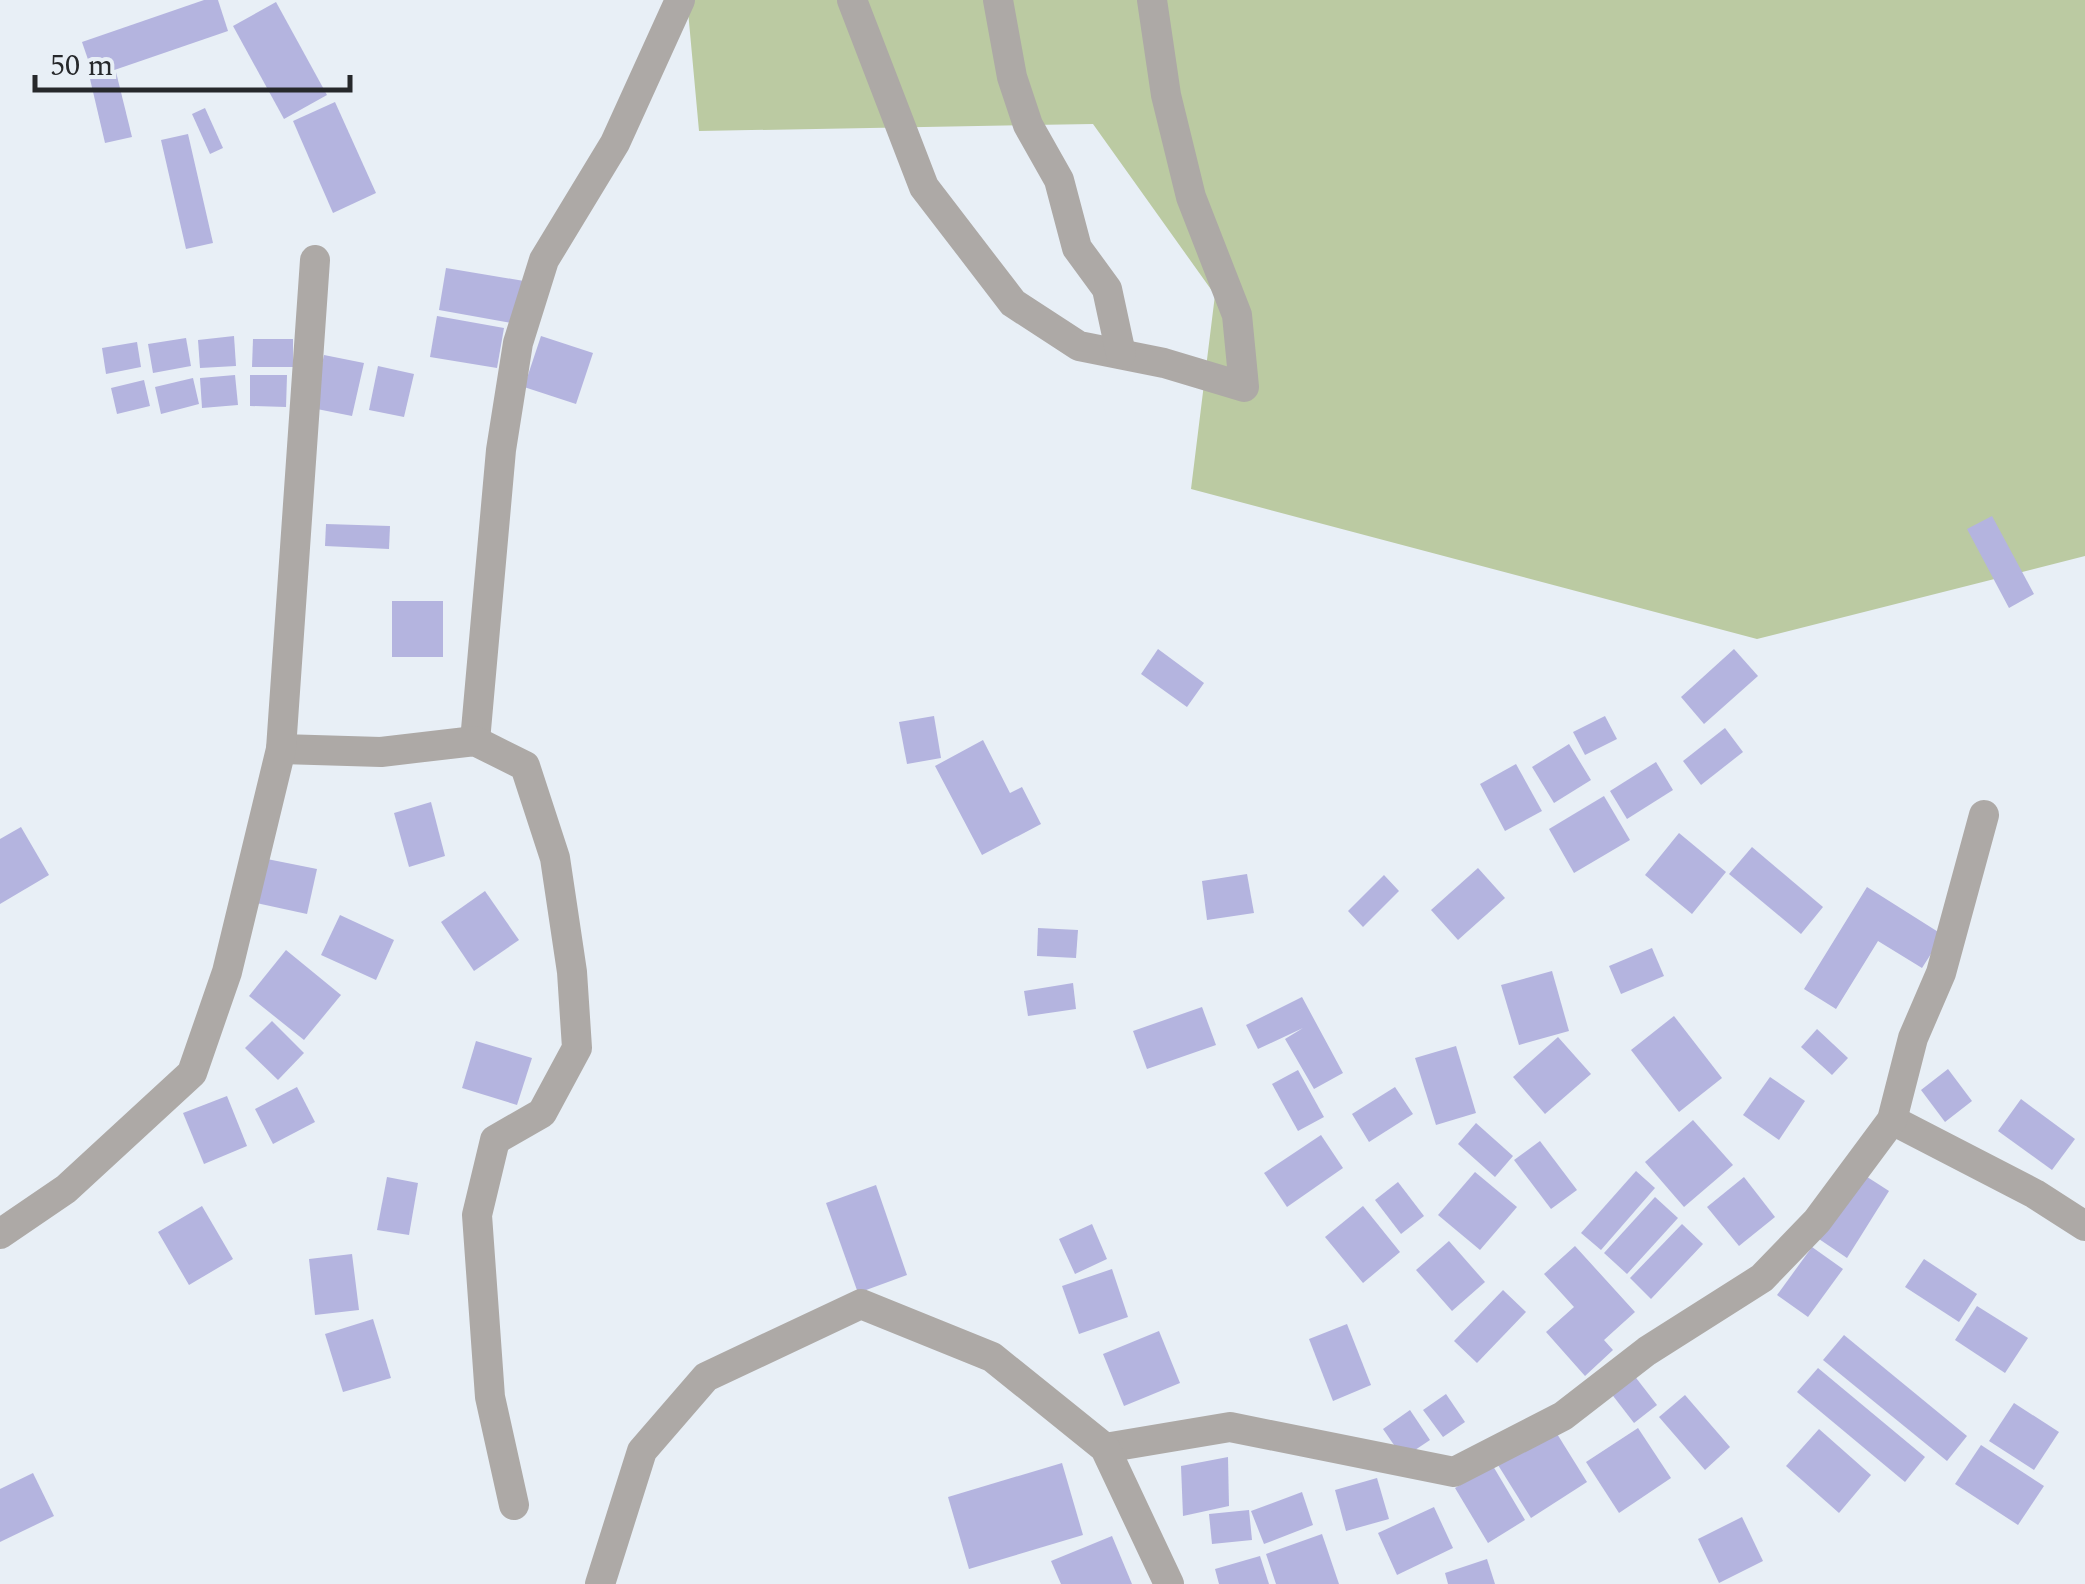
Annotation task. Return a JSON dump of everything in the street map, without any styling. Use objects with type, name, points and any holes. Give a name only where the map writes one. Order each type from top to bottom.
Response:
[{"type":"street","points":[[476,741],[501,450],[518,343],[544,260],[616,143],[680,0]]},
{"type":"street","points":[[852,0],[924,187],[1014,303],[1080,346],[1164,363],[1244,387],[1237,315],[1190,198],[1166,96],[1152,0]]},
{"type":"street","points":[[998,0],[1017,93],[1028,125],[1059,180],[1076,248],[1106,288],[1121,354]]},
{"type":"street","points":[[0,1234],[66,1189],[192,1073],[227,972],[280,748],[315,260]]},
{"type":"street","points":[[280,748],[381,752],[476,741],[525,766],[556,858],[572,972],[577,1048],[542,1113],[496,1140],[478,1215],[490,1397],[514,1506]]},
{"type":"street","points":[[1105,1448],[1230,1427],[1454,1472],[1563,1416],[1647,1351],[1762,1278],[1817,1220],[1892,1120],[1913,1038],[1941,973],[1984,815]]},
{"type":"street","points":[[1892,1120],[2035,1194],[2085,1226]]},
{"type":"street","points":[[600,1584],[642,1451],[706,1377],[861,1304],[992,1357],[1105,1448],[1169,1584]]},
{"type":"green space","points":[[687,0],[2085,0],[2085,556],[1757,639],[1191,489],[1215,295],[1093,124],[699,131]]},
{"type":"building","points":[[204,0],[218,0],[228,31],[94,77],[82,42]]},
{"type":"building","points":[[276,2],[327,95],[284,119],[233,26]]},
{"type":"building","points":[[116,72],[132,137],[105,143],[90,79]]},
{"type":"building","points":[[335,102],[376,193],[333,213],[293,121]]},
{"type":"building","points":[[205,108],[223,148],[210,154],[192,114]]},
{"type":"building","points":[[188,134],[213,243],[186,249],[161,140]]},
{"type":"building","points":[[446,268],[524,281],[517,324],[439,310]]},
{"type":"building","points":[[437,316],[504,328],[497,368],[430,357]]},
{"type":"building","points":[[234,336],[236,366],[200,368],[198,340]]},
{"type":"building","points":[[541,336],[593,353],[576,404],[524,387]]},
{"type":"building","points":[[186,338],[191,366],[153,373],[148,344]]},
{"type":"building","points":[[253,339],[293,339],[293,367],[252,367]]},
{"type":"building","points":[[137,342],[141,367],[106,374],[102,348]]},
{"type":"building","points":[[324,355],[364,363],[352,416],[312,408]]},
{"type":"building","points":[[378,366],[414,374],[404,417],[369,410]]},
{"type":"building","points":[[235,375],[238,405],[202,408],[200,378]]},
{"type":"building","points":[[250,375],[287,375],[286,407],[250,406]]},
{"type":"building","points":[[193,378],[199,404],[161,414],[155,387]]},
{"type":"building","points":[[144,380],[150,406],[117,414],[111,388]]},
{"type":"building","points":[[1992,516],[2034,594],[2009,608],[1967,529]]},
{"type":"building","points":[[326,524],[390,526],[389,549],[325,546]]},
{"type":"building","points":[[392,601],[443,601],[443,657],[392,657]]},
{"type":"building","points":[[1158,649],[1204,683],[1187,707],[1141,674]]},
{"type":"building","points":[[1734,649],[1758,676],[1704,724],[1681,697]]},
{"type":"building","points":[[934,716],[941,758],[907,764],[899,722]]},
{"type":"building","points":[[1605,716],[1617,739],[1585,755],[1573,732]]},
{"type":"building","points":[[1725,728],[1743,752],[1701,785],[1683,761]]},
{"type":"building","points":[[983,740],[1010,793],[1022,787],[1041,824],[982,855],[935,766]]},
{"type":"building","points":[[1569,744],[1591,780],[1554,803],[1532,767]]},
{"type":"building","points":[[1656,762],[1673,790],[1627,819],[1610,791]]},
{"type":"building","points":[[1516,764],[1542,811],[1505,831],[1480,784]]},
{"type":"building","points":[[1604,796],[1630,840],[1574,873],[1549,829]]},
{"type":"building","points":[[431,802],[445,856],[409,867],[394,813]]},
{"type":"building","points":[[21,827],[49,875],[0,904],[0,839]]},
{"type":"building","points":[[1679,833],[1726,872],[1692,914],[1645,875]]},
{"type":"building","points":[[1752,847],[1823,907],[1801,934],[1729,874]]},
{"type":"building","points":[[262,858],[317,869],[307,914],[252,902]]},
{"type":"building","points":[[1478,868],[1505,898],[1458,940],[1431,910]]},
{"type":"building","points":[[1247,874],[1254,913],[1207,920],[1202,881]]},
{"type":"building","points":[[1384,875],[1399,891],[1363,927],[1348,911]]},
{"type":"building","points":[[1867,887],[1943,935],[1922,968],[1878,941],[1836,1009],[1804,989]]},
{"type":"building","points":[[485,891],[519,940],[474,971],[441,922]]},
{"type":"building","points":[[340,915],[394,940],[376,980],[321,955]]},
{"type":"building","points":[[1038,928],[1078,930],[1076,958],[1037,956]]},
{"type":"building","points":[[1652,948],[1664,976],[1621,994],[1609,966]]},
{"type":"building","points":[[286,950],[341,995],[304,1040],[249,996]]},
{"type":"building","points":[[1552,971],[1569,1031],[1519,1045],[1501,985]]},
{"type":"building","points":[[1073,983],[1076,1009],[1028,1016],[1024,991]]},
{"type":"building","points":[[1302,997],[1343,1073],[1314,1089],[1285,1039],[1303,1028],[1258,1049],[1246,1025]]},
{"type":"building","points":[[1202,1007],[1216,1045],[1147,1069],[1133,1031]]},
{"type":"building","points":[[1674,1016],[1722,1078],[1679,1112],[1631,1050]]},
{"type":"building","points":[[272,1021],[304,1053],[278,1080],[245,1048]]},
{"type":"building","points":[[1817,1029],[1848,1058],[1832,1075],[1801,1047]]},
{"type":"building","points":[[1558,1037],[1591,1074],[1545,1114],[1513,1077]]},
{"type":"building","points":[[476,1041],[532,1058],[517,1105],[462,1088]]},
{"type":"building","points":[[1456,1046],[1476,1113],[1436,1125],[1415,1058]]},
{"type":"building","points":[[1948,1069],[1972,1101],[1945,1122],[1921,1090]]},
{"type":"building","points":[[1298,1070],[1324,1117],[1298,1131],[1272,1084]]},
{"type":"building","points":[[1770,1077],[1805,1101],[1779,1140],[1743,1115]]},
{"type":"building","points":[[297,1087],[315,1122],[273,1144],[255,1109]]},
{"type":"building","points":[[1395,1087],[1413,1114],[1369,1142],[1352,1114]]},
{"type":"building","points":[[227,1096],[247,1146],[204,1164],[183,1113]]},
{"type":"building","points":[[2021,1099],[2075,1139],[2052,1170],[1998,1131]]},
{"type":"building","points":[[1693,1120],[1733,1165],[1684,1207],[1645,1162]]},
{"type":"building","points":[[1476,1123],[1513,1156],[1495,1177],[1458,1144]]},
{"type":"building","points":[[1321,1135],[1343,1168],[1287,1207],[1264,1173]]},
{"type":"building","points":[[1540,1141],[1577,1190],[1551,1209],[1514,1160]]},
{"type":"building","points":[[1636,1171],[1655,1188],[1601,1250],[1581,1233]]},
{"type":"building","points":[[1475,1172],[1517,1207],[1480,1250],[1438,1215]]},
{"type":"building","points":[[1861,1173],[1889,1191],[1847,1258],[1819,1239]]},
{"type":"building","points":[[387,1177],[418,1183],[409,1235],[377,1230]]},
{"type":"building","points":[[1744,1177],[1775,1217],[1739,1246],[1707,1207]]},
{"type":"building","points":[[1398,1182],[1424,1216],[1401,1234],[1375,1200]]},
{"type":"building","points":[[876,1185],[907,1275],[858,1293],[826,1203]]},
{"type":"building","points":[[1655,1197],[1678,1218],[1627,1274],[1604,1253]]},
{"type":"building","points":[[202,1206],[233,1259],[189,1285],[158,1232]]},
{"type":"building","points":[[1363,1206],[1400,1252],[1363,1283],[1325,1237]]},
{"type":"building","points":[[1092,1224],[1107,1259],[1075,1274],[1059,1239]]},
{"type":"building","points":[[1682,1224],[1703,1244],[1651,1299],[1630,1278]]},
{"type":"building","points":[[1449,1241],[1485,1282],[1452,1311],[1416,1270]]},
{"type":"building","points":[[1575,1246],[1635,1312],[1604,1340],[1613,1350],[1585,1376],[1546,1332],[1574,1307],[1544,1274]]},
{"type":"building","points":[[1812,1247],[1843,1269],[1808,1317],[1777,1295]]},
{"type":"building","points":[[352,1254],[359,1310],[315,1315],[309,1259]]},
{"type":"building","points":[[1924,1259],[1977,1294],[1959,1322],[1905,1287]]},
{"type":"building","points":[[1112,1269],[1128,1317],[1079,1334],[1062,1286]]},
{"type":"building","points":[[1503,1290],[1526,1312],[1477,1363],[1454,1341]]},
{"type":"building","points":[[1977,1306],[2028,1338],[2005,1373],[1955,1340]]},
{"type":"building","points":[[373,1319],[391,1378],[343,1392],[325,1334]]},
{"type":"building","points":[[1347,1324],[1371,1385],[1333,1401],[1309,1339]]},
{"type":"building","points":[[1159,1331],[1180,1383],[1124,1406],[1103,1354]]},
{"type":"building","points":[[1844,1335],[1967,1436],[1947,1461],[1823,1360]]},
{"type":"building","points":[[1818,1368],[1925,1457],[1905,1482],[1797,1392]]},
{"type":"building","points":[[1630,1370],[1657,1405],[1634,1423],[1607,1388]]},
{"type":"building","points":[[1446,1394],[1465,1422],[1443,1437],[1423,1410]]},
{"type":"building","points":[[1685,1395],[1730,1447],[1705,1470],[1659,1417]]},
{"type":"building","points":[[2014,1403],[2059,1432],[2034,1470],[1989,1441]]},
{"type":"building","points":[[1410,1410],[1430,1440],[1403,1458],[1383,1429]]},
{"type":"building","points":[[1638,1428],[1671,1478],[1619,1513],[1586,1462]]},
{"type":"building","points":[[1554,1429],[1587,1482],[1531,1518],[1498,1465]]},
{"type":"building","points":[[1819,1429],[1871,1475],[1839,1513],[1786,1466]]},
{"type":"building","points":[[1981,1445],[2044,1486],[2018,1525],[1955,1484]]},
{"type":"building","points":[[1228,1457],[1229,1506],[1183,1516],[1181,1466]]},
{"type":"building","points":[[1062,1463],[1083,1535],[969,1569],[948,1497]]},
{"type":"building","points":[[1493,1466],[1525,1520],[1488,1543],[1455,1488]]},
{"type":"building","points":[[33,1473],[54,1516],[0,1542],[0,1489]]},
{"type":"building","points":[[1377,1478],[1389,1519],[1346,1531],[1335,1490]]},
{"type":"building","points":[[1302,1492],[1313,1525],[1264,1544],[1251,1511]]},
{"type":"building","points":[[1434,1507],[1453,1548],[1397,1575],[1378,1533]]},
{"type":"building","points":[[1249,1510],[1252,1540],[1212,1544],[1209,1514]]},
{"type":"building","points":[[1742,1517],[1763,1561],[1719,1583],[1698,1539]]},
{"type":"building","points":[[1322,1534],[1339,1584],[1276,1584],[1266,1554]]},
{"type":"building","points":[[1112,1536],[1132,1584],[1061,1584],[1051,1561]]},
{"type":"building","points":[[1260,1556],[1269,1584],[1219,1584],[1215,1569]]},
{"type":"building","points":[[1487,1559],[1495,1584],[1448,1584],[1445,1573]]}]
